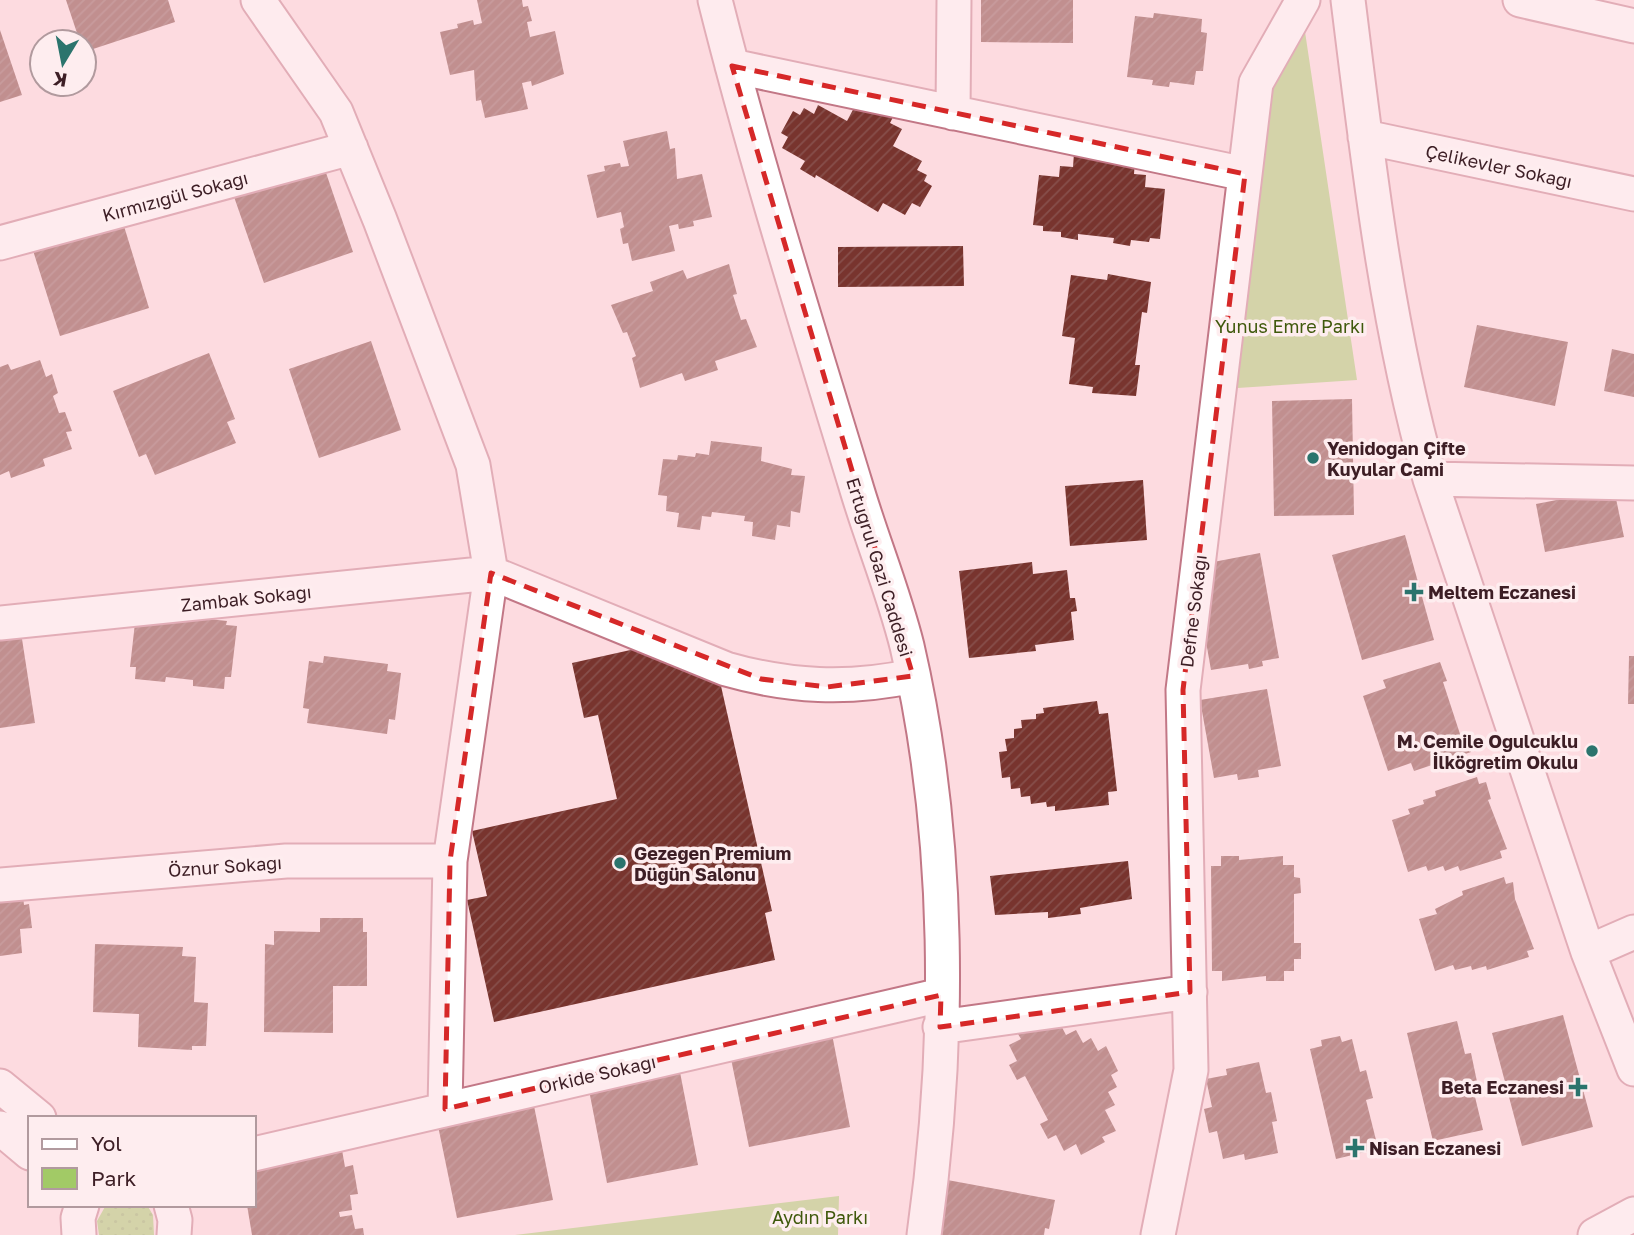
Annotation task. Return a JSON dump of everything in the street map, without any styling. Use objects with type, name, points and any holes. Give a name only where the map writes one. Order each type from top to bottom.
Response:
[{"type":"street","points":[[258,0],[336,112],[473,465],[491,573],[450,861],[445,1110]]},
{"type":"street","name":"Ertuğrul Gazi Caddesi","points":[[715,0],[856,489],[892,593],[913,677],[924,740],[937,860],[941,995],[936,1130],[924,1235]]},
{"type":"street","points":[[953,113],[954,0]]},
{"type":"street","name":"Defne Sokağı","points":[[1158,1235],[1191,1070],[1184,690],[1256,83],[1303,0]]},
{"type":"street","points":[[1348,0],[1365,137],[1396,340],[1430,479],[1588,952],[1634,1069]]},
{"type":"street","points":[[1520,0],[1634,26]]},
{"type":"street","points":[[732,66],[1245,174]]},
{"type":"street","name":"Çelikevler Sokağı","points":[[1365,137],[1634,194]]},
{"type":"street","name":"Kırmızıgül Sokağı","points":[[0,243],[351,148]]},
{"type":"street","points":[[1430,479],[1634,483]]},
{"type":"street","points":[[491,573],[726,669],[761,679],[827,687],[875,684],[913,677]]},
{"type":"street","name":"Zambak Sokağı","points":[[0,623],[491,573]]},
{"type":"street","name":"Öznur Sokağı","points":[[0,885],[286,862],[450,861]]},
{"type":"street","points":[[1588,952],[1634,932]]},
{"type":"street","points":[[940,1027],[1190,992]]},
{"type":"street","name":"Orkide Sokağı","points":[[256,1153],[941,995]]},
{"type":"street","points":[[0,1086],[37,1116]]},
{"type":"street","points":[[0,1128],[28,1151]]},
{"type":"street","points":[[1595,1235],[1634,1214]]},
{"type":"highlighted area","points":[[732,66],[1245,174],[1183,690],[1190,992],[940,1027],[941,995],[445,1109],[450,861],[491,573],[761,679],[827,687],[913,676]]},
{"type":"green space","name":"Yunus Emre Parkı","points":[[1304,25],[1357,380],[1222,389],[1270,84]]},
{"type":"green space","name":"Aydın Parkı","points":[[839,1196],[838,1235],[515,1235]]},
{"type":"green space","points":[[105,1207],[148,1207],[153,1215],[154,1235],[99,1235],[97,1221]]},
{"type":"building","points":[[66,0],[168,0],[175,22],[98,47],[98,28],[75,28]]},
{"type":"building","points":[[477,0],[522,0],[523,7],[528,6],[532,21],[527,22],[530,37],[555,31],[564,74],[532,86],[531,81],[522,83],[528,109],[485,118],[481,100],[476,101],[474,70],[450,75],[440,32],[458,28],[457,24],[473,20],[474,25],[482,23]]},
{"type":"building","points":[[981,0],[1073,0],[1073,43],[981,42]]},
{"type":"building","points":[[1154,13],[1202,19],[1201,32],[1207,33],[1203,71],[1196,71],[1194,85],[1170,82],[1169,87],[1152,85],[1153,80],[1127,77],[1135,16],[1153,18]]},
{"type":"building","points":[[0,30],[22,95],[0,102]]},
{"type":"building","points":[[856,104],[896,111],[890,123],[902,129],[893,146],[922,161],[917,170],[927,175],[924,181],[932,186],[920,207],[912,203],[905,215],[883,203],[878,212],[816,175],[815,178],[800,169],[805,161],[782,148],[788,137],[781,133],[793,111],[800,115],[804,108],[814,114],[818,105],[847,121]]},
{"type":"building","points":[[667,131],[670,149],[675,148],[677,179],[702,174],[712,217],[693,221],[694,226],[679,229],[678,224],[669,226],[675,251],[632,261],[628,243],[623,244],[621,212],[597,218],[587,175],[605,171],[604,166],[620,163],[621,167],[629,166],[623,141]]},
{"type":"building","points":[[1074,153],[1135,160],[1134,174],[1146,175],[1145,187],[1165,189],[1160,239],[1150,238],[1149,242],[1131,240],[1130,246],[1113,243],[1114,238],[1078,234],[1078,240],[1061,237],[1061,232],[1043,231],[1043,226],[1033,225],[1039,175],[1059,177],[1060,166],[1073,167]]},
{"type":"building","points":[[322,161],[353,252],[264,283],[232,191]]},
{"type":"building","points":[[120,213],[149,308],[60,336],[30,241]]},
{"type":"building","points":[[963,246],[964,286],[838,287],[838,247]]},
{"type":"building","points":[[729,264],[737,294],[733,295],[741,320],[746,319],[757,347],[715,361],[718,370],[685,381],[682,373],[640,388],[632,358],[636,356],[627,332],[623,333],[611,305],[653,291],[650,282],[683,270],[687,279]]},
{"type":"building","points":[[1108,274],[1151,282],[1147,313],[1142,312],[1135,365],[1140,365],[1136,396],[1092,393],[1093,387],[1069,384],[1075,338],[1062,336],[1071,275],[1107,280]]},
{"type":"building","points":[[1477,325],[1568,342],[1555,406],[1464,387]]},
{"type":"building","points":[[371,341],[401,430],[319,458],[289,369]]},
{"type":"building","points":[[1612,349],[1634,354],[1634,397],[1604,391]]},
{"type":"building","points":[[209,353],[235,419],[227,422],[236,443],[155,475],[146,454],[139,457],[113,391]]},
{"type":"building","points":[[40,360],[46,377],[52,374],[58,393],[53,396],[59,413],[65,412],[72,431],[66,432],[72,449],[43,459],[45,466],[11,478],[9,471],[0,475],[0,367],[8,364],[11,370]]},
{"type":"building","name":"Yenidoğan Çifte Kuyular Cami","points":[[1352,399],[1354,515],[1274,516],[1272,401]]},
{"type":"building","points":[[711,441],[762,447],[761,461],[792,469],[791,475],[805,476],[800,513],[791,511],[790,527],[777,525],[775,540],[752,536],[753,522],[744,521],[745,516],[712,512],[711,517],[702,516],[700,530],[677,527],[679,513],[666,511],[667,496],[658,495],[663,459],[677,460],[678,455],[695,457],[696,453],[709,455]]},
{"type":"building","points":[[1143,480],[1147,540],[1070,546],[1065,486]]},
{"type":"building","points":[[1614,489],[1624,537],[1545,552],[1536,504]]},
{"type":"building","points":[[1405,535],[1434,640],[1362,660],[1332,555]]},
{"type":"building","points":[[1260,553],[1279,658],[1262,661],[1263,666],[1249,669],[1248,664],[1211,670],[1199,602],[1203,564]]},
{"type":"building","points":[[1032,562],[1033,574],[1067,570],[1070,598],[1075,598],[1077,611],[1071,612],[1074,640],[1035,645],[1036,651],[969,658],[959,571]]},
{"type":"building","points":[[146,612],[227,621],[226,625],[237,626],[231,677],[225,677],[224,689],[193,686],[193,680],[166,677],[165,682],[135,679],[136,667],[130,667],[136,614]]},
{"type":"building","points":[[20,626],[35,723],[0,728],[0,629]]},
{"type":"building","name":"Gezegen Premium Düğün Salonu","points":[[662,643],[730,683],[721,686],[772,911],[765,913],[775,960],[494,1022],[467,900],[487,896],[472,831],[617,799],[598,715],[584,718],[572,663]]},
{"type":"building","points":[[324,656],[388,664],[387,671],[401,673],[395,720],[389,719],[387,734],[307,723],[309,709],[303,708],[309,661],[323,663]]},
{"type":"building","points":[[1629,656],[1634,656],[1634,704],[1628,704]]},
{"type":"building","points":[[1440,662],[1447,681],[1443,682],[1460,734],[1464,733],[1471,752],[1414,771],[1411,763],[1388,771],[1363,696],[1386,688],[1383,680]]},
{"type":"building","points":[[1267,689],[1281,766],[1258,770],[1259,777],[1238,780],[1237,774],[1214,778],[1200,700]]},
{"type":"building","points":[[1097,701],[1099,714],[1108,713],[1117,791],[1108,792],[1109,805],[1055,811],[1055,806],[1047,807],[1046,802],[1031,804],[1030,796],[1021,797],[1020,788],[1011,789],[1010,777],[1002,778],[999,752],[1007,751],[1005,739],[1014,738],[1014,729],[1022,728],[1021,720],[1036,719],[1036,714],[1044,713],[1043,708]]},
{"type":"building","points":[[1477,777],[1479,784],[1486,782],[1491,799],[1488,800],[1507,849],[1500,851],[1502,858],[1460,871],[1458,866],[1445,871],[1443,866],[1428,871],[1426,866],[1408,872],[1392,820],[1410,814],[1408,809],[1424,804],[1423,800],[1436,796],[1435,791]]},
{"type":"building","points":[[1221,856],[1239,856],[1239,860],[1283,856],[1283,865],[1294,865],[1294,877],[1300,878],[1301,893],[1294,894],[1294,943],[1301,943],[1301,959],[1294,959],[1294,971],[1284,971],[1284,981],[1266,981],[1266,976],[1222,981],[1222,971],[1212,971],[1211,866],[1221,866]]},
{"type":"building","points":[[1128,861],[1132,899],[1080,908],[1081,914],[1048,918],[1048,912],[995,915],[990,876]]},
{"type":"building","points":[[1504,877],[1506,884],[1513,882],[1515,899],[1534,949],[1527,951],[1529,957],[1487,970],[1486,966],[1472,970],[1471,966],[1455,970],[1453,965],[1435,971],[1419,919],[1437,914],[1435,909],[1463,895],[1462,891]]},
{"type":"building","points":[[22,889],[24,905],[29,904],[32,928],[20,929],[22,953],[0,956],[0,891]]},
{"type":"building","points":[[320,918],[363,918],[363,932],[367,932],[367,986],[333,986],[333,1033],[264,1032],[265,944],[274,945],[274,931],[320,932]]},
{"type":"building","points":[[95,944],[183,947],[182,956],[196,957],[194,1002],[208,1003],[206,1046],[192,1046],[192,1050],[138,1047],[139,1014],[93,1012]]},
{"type":"building","points":[[1055,1014],[1066,1035],[1076,1030],[1083,1043],[1091,1038],[1098,1051],[1106,1046],[1118,1071],[1111,1075],[1117,1087],[1108,1092],[1115,1105],[1105,1110],[1116,1131],[1102,1137],[1105,1142],[1081,1155],[1076,1144],[1064,1151],[1056,1135],[1048,1139],[1040,1124],[1048,1120],[1025,1076],[1017,1080],[1009,1065],[1017,1061],[1009,1045],[1021,1039],[1015,1029]]},
{"type":"building","points":[[1563,1015],[1593,1127],[1522,1146],[1492,1033]]},
{"type":"building","points":[[1457,1021],[1465,1054],[1471,1053],[1480,1096],[1475,1097],[1483,1130],[1433,1141],[1407,1033]]},
{"type":"building","points":[[831,1029],[850,1127],[749,1147],[729,1049]]},
{"type":"building","points":[[1340,1036],[1342,1042],[1352,1039],[1360,1072],[1366,1070],[1373,1098],[1366,1100],[1376,1140],[1367,1143],[1369,1151],[1336,1159],[1310,1049],[1322,1046],[1321,1040]]},
{"type":"building","points":[[1259,1062],[1266,1093],[1271,1092],[1277,1121],[1272,1122],[1278,1153],[1245,1160],[1244,1154],[1223,1159],[1217,1131],[1209,1133],[1204,1109],[1212,1107],[1206,1079],[1227,1075],[1226,1069]]},
{"type":"building","points":[[679,1067],[698,1165],[607,1183],[588,1085]]},
{"type":"building","points":[[533,1101],[553,1200],[457,1218],[437,1121]]},
{"type":"building","points":[[342,1150],[345,1167],[353,1165],[358,1194],[350,1195],[352,1210],[339,1212],[340,1217],[352,1215],[355,1229],[363,1228],[364,1235],[252,1235],[247,1207],[256,1207],[256,1160]]},
{"type":"building","points":[[942,1179],[1055,1200],[1049,1229],[1045,1228],[1044,1235],[936,1235]]},
{"type":"place","name":"Yenidoğan Çifte Kuyular Cami","points":[[1313,458]]},
{"type":"place","name":"Meltem Eczanesi","points":[[1414,592]]},
{"type":"place","name":"M. Cemile Oğulcuklu İlköğretim Okulu","points":[[1592,751]]},
{"type":"place","name":"Gezegen Premium Düğün Salonu","points":[[620,863]]},
{"type":"place","name":"Beta Eczanesi","points":[[1578,1087]]},
{"type":"place","name":"Nisan Eczanesi","points":[[1355,1148]]}]
